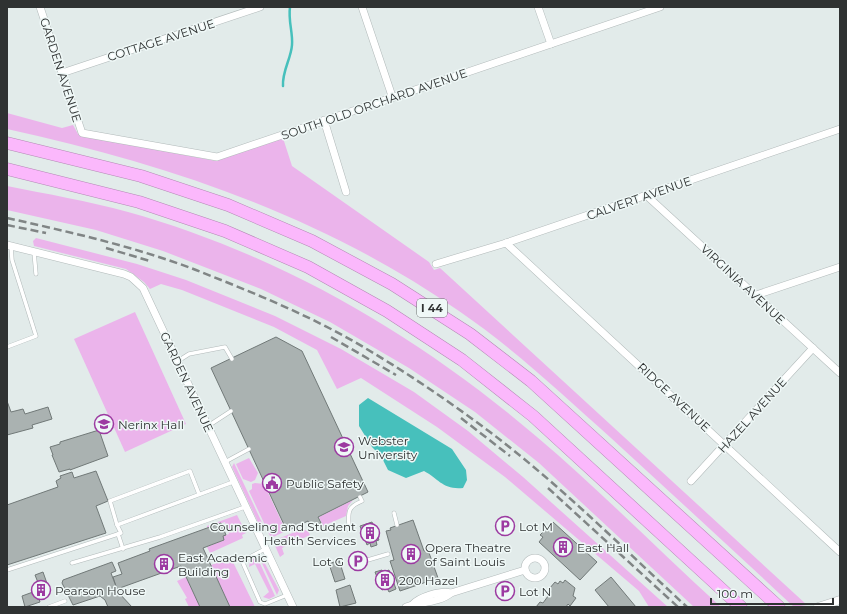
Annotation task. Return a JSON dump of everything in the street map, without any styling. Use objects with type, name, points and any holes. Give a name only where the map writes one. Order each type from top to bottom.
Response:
[{"type":"highway","name":"I 44","points":[[7,143],[141,176],[228,205],[312,241],[392,284],[470,334],[531,381],[779,607]]},
{"type":"highway","name":"I 44","points":[[7,169],[139,202],[225,231],[308,267],[388,310],[462,360],[533,416],[741,607]]},
{"type":"street","name":"GARDEN AVENUE","points":[[40,7],[82,133]]},
{"type":"street","name":"COTTAGE AVENUE","points":[[62,73],[260,7]]},
{"type":"street","points":[[362,7],[392,96]]},
{"type":"street","points":[[538,7],[551,44]]},
{"type":"street","name":"SOUTH OLD ORCHARD AVENUE","points":[[82,133],[217,157],[392,96],[660,7]]},
{"type":"street","points":[[324,120],[346,192]]},
{"type":"street","name":"CALVERT AVENUE","points":[[436,264],[506,242],[840,129]]},
{"type":"street","name":"VIRGINIA AVENUE","points":[[646,195],[840,373]]},
{"type":"street","name":"RIDGE AVENUE","points":[[506,242],[840,552]]},
{"type":"street","name":"GARDEN AVENUE","points":[[9,245],[131,277],[143,288],[292,607]]},
{"type":"street","points":[[756,295],[840,267]]},
{"type":"street","name":"HAZEL AVENUE","points":[[691,481],[813,348]]},
{"type":"street","points":[[409,606],[417,606],[447,597],[451,593],[525,570]]},
{"type":"street","points":[[821,606],[840,600]]},
{"type":"lane","points":[[7,347],[36,336],[12,260],[9,245]]},
{"type":"lane","points":[[34,251],[36,274]]},
{"type":"lane","points":[[178,361],[189,354],[225,347],[232,358]]},
{"type":"lane","points":[[208,426],[232,411]]},
{"type":"lane","points":[[225,462],[249,449]]},
{"type":"lane","points":[[123,549],[118,534],[120,533],[110,501],[190,471],[199,494]]},
{"type":"lane","points":[[117,525],[233,482]]},
{"type":"lane","points":[[349,530],[349,509],[352,505],[362,500],[360,497]]},
{"type":"lane","points":[[72,563],[100,554],[123,549],[245,507]]},
{"type":"lane","points":[[394,513],[397,524]]},
{"type":"lane","points":[[7,570],[118,534]]},
{"type":"lane","points":[[265,549],[242,561],[260,602],[265,604],[287,595]]},
{"type":"lane","points":[[361,562],[388,554]]},
{"type":"lane","points":[[49,607],[65,601]]},
{"type":"shaded area","points":[[7,113],[62,128],[73,125],[78,134],[85,136],[216,161],[283,138],[292,166],[429,262],[434,270],[440,268],[807,605],[794,607],[611,438],[537,372],[479,325],[407,277],[353,247],[298,221],[242,198],[185,177],[126,159],[7,129]]},
{"type":"shaded area","points":[[7,186],[113,208],[185,230],[239,251],[293,275],[344,302],[395,332],[444,364],[537,437],[584,478],[721,607],[694,607],[539,463],[475,412],[409,368],[330,322],[261,289],[163,251],[96,230],[7,210]]},
{"type":"shaded area","points":[[36,238],[137,264],[186,280],[275,316],[341,349],[414,392],[468,431],[523,477],[668,607],[649,607],[639,591],[505,477],[437,427],[361,378],[337,389],[317,350],[274,327],[182,290],[161,284],[150,289],[144,282],[126,269],[34,246],[33,241]]},
{"type":"shaded area","points":[[135,312],[186,424],[125,452],[74,339]]},
{"type":"shaded area","points":[[249,458],[258,473],[255,480],[251,482],[243,479],[236,464]]},
{"type":"shaded area","points":[[234,463],[265,529],[262,531],[232,467]]},
{"type":"shaded area","points":[[252,484],[264,484],[286,531],[271,538],[249,491],[252,489]]},
{"type":"shaded area","points":[[353,500],[348,506],[346,516],[323,526],[319,517]]},
{"type":"shaded area","points":[[237,515],[246,533],[242,535],[243,538],[210,553],[207,547],[224,540],[223,536],[229,534],[225,522],[207,528],[207,526]]},
{"type":"shaded area","points":[[302,529],[308,531],[310,535],[282,548],[284,554],[280,557],[273,541]]},
{"type":"shaded area","points":[[257,557],[275,596],[269,599],[263,597],[269,592],[255,564],[249,567],[250,560]]},
{"type":"shaded area","points":[[259,557],[262,558],[279,590],[277,595]]},
{"type":"shaded area","points":[[231,558],[255,607],[230,607],[211,565]]},
{"type":"shaded area","points":[[186,577],[200,607],[189,607],[185,599],[187,598],[177,581]]},
{"type":"water","points":[[368,398],[452,449],[466,470],[467,480],[463,488],[446,486],[424,471],[406,478],[388,470],[381,456],[372,447],[359,426],[359,405]]},
{"type":"building","points":[[276,337],[302,351],[368,492],[318,517],[321,523],[311,528],[308,521],[287,531],[211,368]]},
{"type":"building","points":[[7,401],[11,412],[23,409],[25,414],[48,407],[52,419],[32,425],[33,428],[7,435]]},
{"type":"building","points":[[99,430],[108,456],[70,470],[59,472],[50,447],[60,444],[60,442]]},
{"type":"building","points":[[96,471],[108,501],[96,506],[106,533],[7,565],[7,505],[58,487],[56,481],[61,478],[60,476],[72,472],[74,478]]},
{"type":"building","name":"Opera Theatre of Saint Louis","points":[[413,520],[424,551],[428,550],[438,578],[400,591],[390,561],[394,560],[386,531],[391,530],[390,528]]},
{"type":"building","name":"Counseling and Student Health Services","points":[[372,522],[379,540],[376,541],[377,545],[371,547],[370,543],[367,545],[360,526]]},
{"type":"building","name":"East Hall","points":[[553,522],[597,562],[580,580],[539,542],[543,537],[540,535]]},
{"type":"building","name":"East Academic Building","points":[[221,523],[226,535],[223,536],[224,540],[203,548],[230,607],[200,607],[181,566],[117,589],[113,577],[122,574],[118,563],[150,551],[149,549]]},
{"type":"building","points":[[339,560],[345,579],[335,582],[329,564]]},
{"type":"building","points":[[112,562],[116,571],[111,573],[118,592],[132,607],[108,607],[105,600],[100,596],[73,605],[62,583],[63,580]]},
{"type":"building","name":"200 Hazel","points":[[382,570],[383,572],[389,570],[396,589],[389,592],[387,588],[382,590],[375,572]]},
{"type":"building","name":"Pearson House","points":[[43,572],[50,592],[38,596],[40,602],[25,607],[22,596],[33,592],[32,587],[39,585],[35,575]]},
{"type":"building","points":[[611,577],[636,607],[609,607],[595,590]]},
{"type":"building","points":[[565,580],[575,588],[573,596],[576,598],[570,606],[568,604],[566,607],[536,607],[540,602],[543,603],[551,592],[549,589],[555,582],[558,584],[560,581],[563,583]]},
{"type":"building","points":[[350,585],[356,603],[340,607],[336,590]]},
{"type":"waterway","points":[[283,86],[284,75],[292,45],[290,7]]},
{"type":"railway","points":[[7,218],[103,241],[150,254],[196,270],[276,303],[353,341],[440,396],[516,452],[591,517],[687,607]]},
{"type":"railway","points":[[7,225],[46,233]]},
{"type":"railway","points":[[106,248],[150,261]]},
{"type":"railway","points":[[331,337],[396,375]]},
{"type":"railway","points":[[461,418],[510,456]]},
{"type":"railway","points":[[548,488],[678,607]]},
{"type":"place","name":"Nerinx Hall","points":[[104,424]]},
{"type":"place","name":"Webster University","points":[[344,447]]},
{"type":"place","name":"Public Safety","points":[[272,483]]},
{"type":"place","name":"Lot M","points":[[505,526]]},
{"type":"place","name":"Counseling and Student Health Services","points":[[370,533]]},
{"type":"place","name":"East Hall","points":[[563,547]]},
{"type":"place","name":"Opera Theatre of Saint Louis","points":[[411,554]]},
{"type":"place","name":"Lot G","points":[[358,561]]},
{"type":"place","name":"East Academic Building","points":[[164,564]]},
{"type":"place","name":"200 Hazel","points":[[385,580]]},
{"type":"place","name":"Pearson House","points":[[41,590]]},
{"type":"place","name":"Lot N","points":[[505,591]]}]
